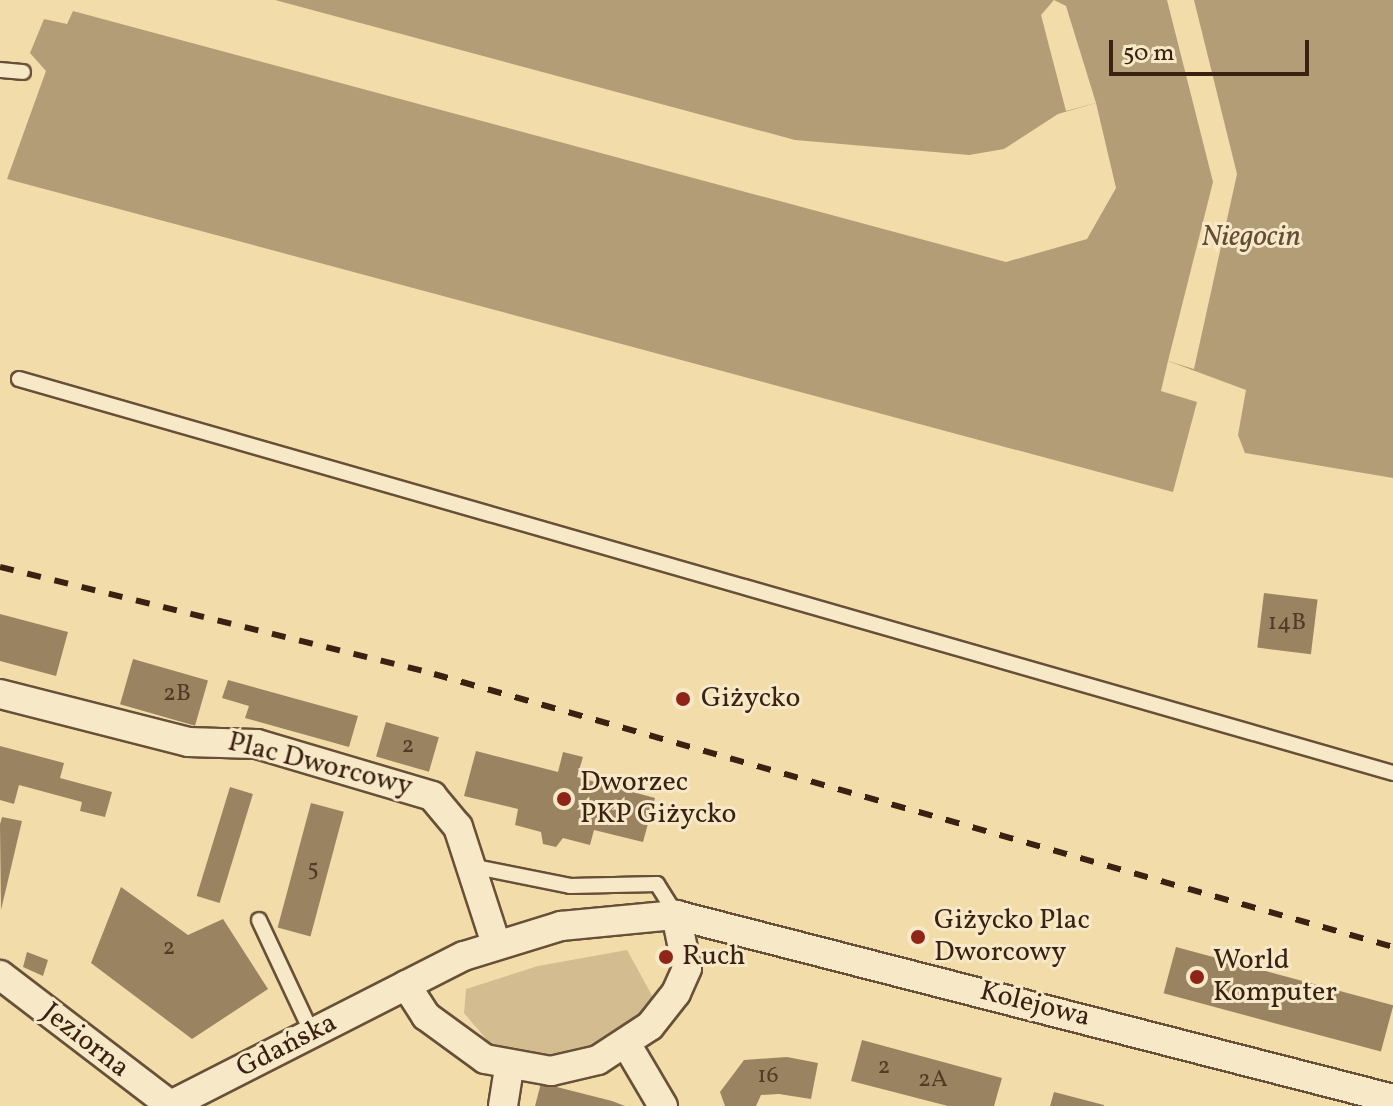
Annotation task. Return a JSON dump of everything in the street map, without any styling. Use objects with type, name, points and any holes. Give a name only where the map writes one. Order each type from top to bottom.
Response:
[{"type":"street","name":"Plac Dworcowy","points":[[0,694],[188,742],[257,744],[417,789],[447,807],[471,866],[496,944]]},
{"type":"street","points":[[676,915],[687,968],[676,993],[627,1045],[551,1071],[509,1067],[459,1043],[426,1016],[406,985],[496,944],[561,926],[676,915]]},
{"type":"street","name":"Kolejowa","points":[[676,915],[1393,1099]]},
{"type":"street","name":"Jeziorna","points":[[0,975],[169,1106]]},
{"type":"street","name":"Gdańska","points":[[169,1106],[406,985]]},
{"type":"street","points":[[627,1045],[663,1106]]},
{"type":"street","points":[[503,1106],[509,1067]]},
{"type":"lane","points":[[0,70],[23,72]]},
{"type":"lane","points":[[19,379],[1393,773]]},
{"type":"lane","points":[[471,866],[570,886],[657,884],[676,915]]},
{"type":"lane","points":[[259,920],[312,1033]]},
{"type":"shaded area","points":[[627,950],[654,999],[615,1039],[574,1054],[541,1055],[492,1046],[464,1013],[466,989],[538,966]]},
{"type":"water","name":"Niegocin","points":[[275,0],[1393,0],[1393,478],[1245,453],[1238,435],[1246,390],[1168,361],[1161,391],[1197,402],[1173,492],[7,179],[46,71],[30,53],[44,19],[67,24],[73,11],[1006,262],[1087,239],[1116,188],[1096,103],[1058,114],[1004,149],[969,155],[795,140]]},
{"type":"pier","points":[[1054,0],[1066,6],[1096,103],[1066,111],[1041,15]]},
{"type":"pier","points":[[1167,0],[1194,0],[1237,174],[1194,369],[1168,361],[1213,182]]},
{"type":"building","points":[[1264,593],[1318,600],[1311,654],[1257,648]]},
{"type":"building","points":[[0,614],[68,632],[56,676],[0,661]]},
{"type":"building","points":[[133,659],[208,680],[195,726],[120,704]]},
{"type":"building","points":[[228,680],[358,716],[349,747],[245,718],[249,706],[222,698]]},
{"type":"building","points":[[386,722],[439,737],[429,772],[376,757]]},
{"type":"building","points":[[0,746],[64,763],[60,778],[112,792],[105,817],[80,811],[82,802],[19,785],[14,804],[0,800]]},
{"type":"building","name":"Dworzec PKP Giżycko","points":[[476,751],[558,772],[563,752],[583,757],[577,777],[655,798],[643,842],[594,830],[590,845],[563,838],[556,847],[543,844],[541,832],[515,825],[518,809],[464,796]]},
{"type":"building","points":[[230,787],[253,794],[220,903],[197,896]]},
{"type":"building","points":[[311,803],[344,812],[310,936],[278,928]]},
{"type":"building","points":[[2,817],[22,821],[1,910],[0,824]]},
{"type":"building","points":[[121,887],[188,935],[223,919],[268,989],[192,1039],[91,963]]},
{"type":"building","points":[[1176,947],[1393,1005],[1381,1052],[1164,993]]},
{"type":"building","points":[[665,950],[672,957],[665,964],[658,957]]},
{"type":"building","points":[[27,952],[48,960],[43,976],[23,967]]},
{"type":"building","points":[[862,1040],[1002,1078],[994,1106],[948,1106],[851,1081]]},
{"type":"building","points":[[787,1057],[818,1063],[811,1099],[779,1094],[761,1095],[756,1106],[725,1106],[720,1092],[744,1060]]},
{"type":"building","points":[[541,1083],[612,1101],[625,1106],[535,1106]]},
{"type":"building","points":[[1054,1092],[1104,1105],[1104,1106],[1050,1106]]},
{"type":"railway","points":[[0,567],[434,674],[1393,947]]},
{"type":"place","name":"Giżycko","points":[[683,699]]},
{"type":"place","name":"Dworzec PKP Giżycko","points":[[564,799]]},
{"type":"place","name":"Giżycko Plac Dworcowy","points":[[918,937]]},
{"type":"place","name":"Ruch","points":[[666,957]]},
{"type":"place","name":"World Komputer","points":[[1197,977]]}]
